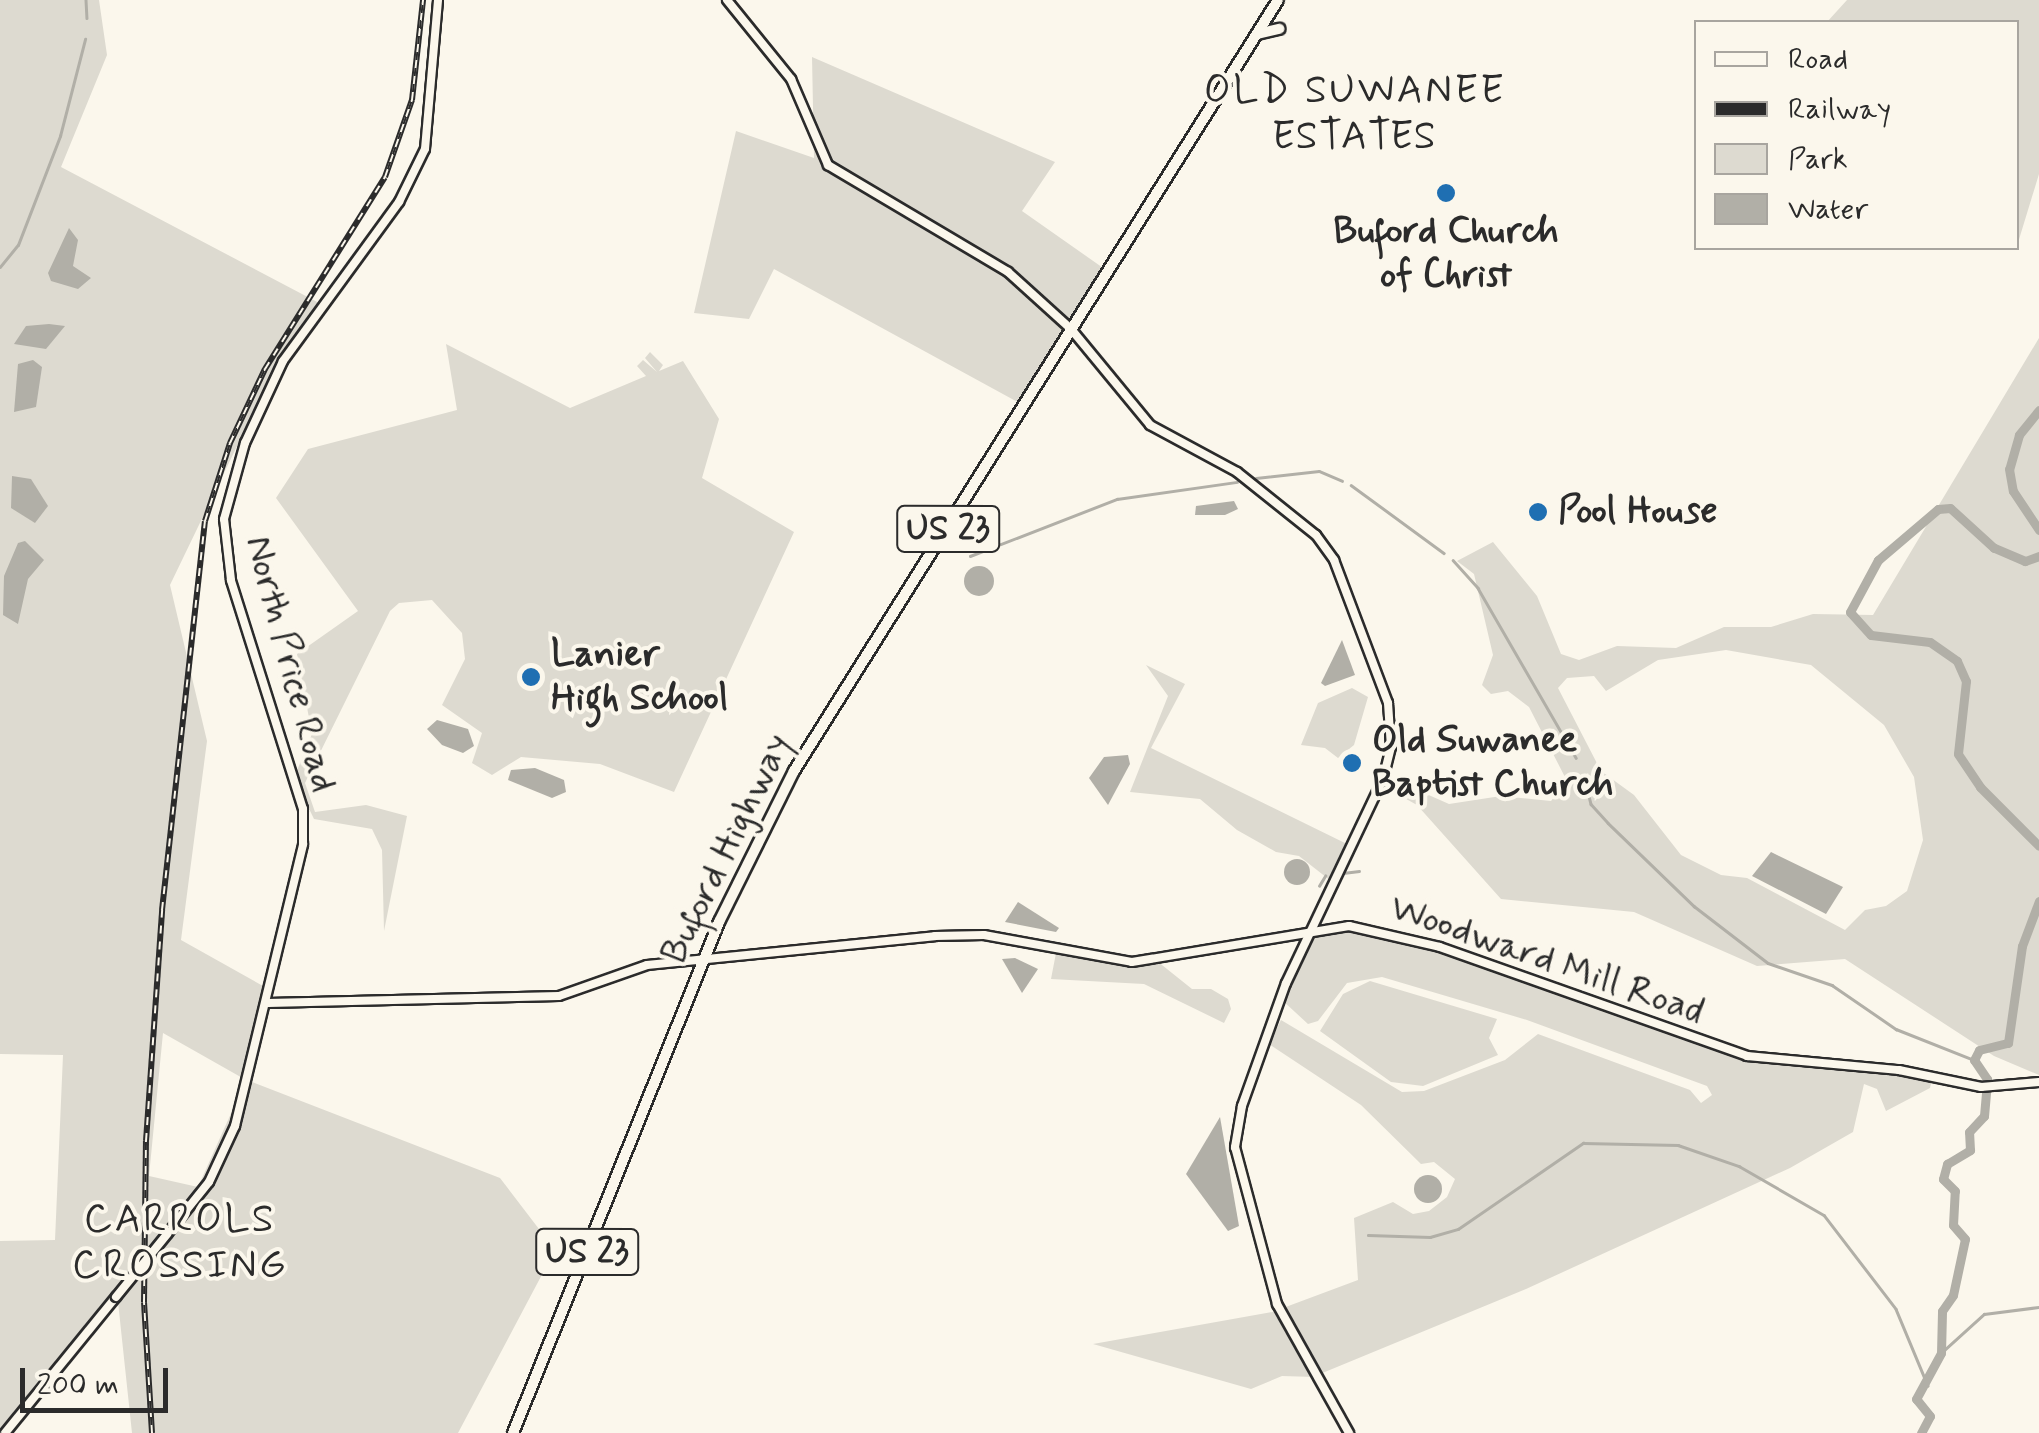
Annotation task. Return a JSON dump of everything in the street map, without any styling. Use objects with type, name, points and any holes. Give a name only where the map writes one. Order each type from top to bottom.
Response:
[{"type":"main road","name":"US 23","points":[[1071,330],[1278,0]]},
{"type":"main road","points":[[1257,34],[1279,29]]},
{"type":"main road","name":"Buford Highway","points":[[513,1433],[703,962],[794,771],[1071,330]]},
{"type":"street","name":"North Price Road","points":[[5,1433],[168,1234],[227,1148],[268,1003],[302,854],[303,809],[231,580],[224,520],[245,443],[283,360],[398,202],[425,149],[438,0]]},
{"type":"street","points":[[727,0],[791,78],[828,166],[979,249],[1071,330],[1150,425],[1237,472],[1316,534],[1334,560],[1388,703],[1392,742],[1382,779],[1308,928],[1247,1088],[1234,1146],[1277,1304],[1349,1433]]},
{"type":"street","name":"Woodward Mill Road","points":[[268,1003],[559,996],[647,965],[703,962],[862,941],[984,935],[1132,962],[1308,928],[1364,928],[1440,947],[1746,1056],[1899,1070],[1981,1087],[2039,1082]]},
{"type":"green space","points":[[0,0],[99,0],[107,55],[61,167],[321,304],[279,359],[170,585],[207,741],[181,940],[272,991],[247,1080],[500,1178],[555,1250],[458,1433],[132,1433],[118,1302],[0,1433],[0,1241],[55,1240],[63,1055],[0,1054]],"holes":[[[163,1033],[246,1080],[198,1187],[149,1176]]]},
{"type":"green space","points":[[1847,0],[2039,0],[2039,174],[2019,239],[2019,20],[1829,20]]},
{"type":"green space","points":[[812,57],[1055,162],[1022,211],[1106,270],[1021,404],[774,269],[749,319],[694,313],[736,131],[814,158]]},
{"type":"green space","points":[[2039,338],[2039,1075],[1994,1056],[1845,959],[1757,966],[1634,912],[1501,899],[1417,805],[1390,790],[1397,781],[1449,804],[1501,796],[1551,801],[1567,781],[1529,707],[1508,691],[1491,694],[1482,685],[1493,655],[1474,574],[1457,561],[1493,542],[1537,596],[1561,654],[1579,660],[1617,646],[1676,648],[1724,627],[1771,627],[1813,614],[1873,615]],"holes":[[[1726,650],[1811,665],[1884,725],[1914,777],[1923,840],[1907,891],[1886,906],[1865,910],[1845,930],[1747,878],[1721,875],[1681,855],[1634,795],[1601,771],[1558,688],[1567,678],[1594,676],[1606,691],[1658,660]]]},
{"type":"green space","points":[[446,344],[570,408],[646,376],[637,366],[643,360],[657,372],[645,358],[650,352],[663,365],[659,371],[683,361],[719,419],[702,478],[794,532],[674,792],[600,764],[521,757],[492,775],[472,763],[482,733],[442,705],[465,659],[462,633],[432,600],[399,603],[390,611],[305,783],[315,812],[366,805],[407,816],[384,931],[382,850],[372,829],[314,819],[294,778],[312,734],[297,654],[358,611],[276,498],[308,449],[457,410]]},
{"type":"green space","points":[[1146,665],[1185,684],[1151,748],[1349,845],[1331,881],[1299,856],[1276,852],[1237,830],[1200,799],[1130,792],[1168,696]]},
{"type":"green space","points":[[1352,688],[1368,697],[1354,745],[1338,758],[1325,748],[1301,745],[1318,703]]},
{"type":"green space","points":[[1340,928],[1460,956],[1740,1056],[1932,1079],[1930,1088],[1886,1111],[1877,1089],[1864,1084],[1853,1132],[1790,1168],[1526,1289],[1320,1374],[1283,1308],[1358,1280],[1354,1218],[1393,1202],[1413,1214],[1429,1211],[1447,1197],[1455,1179],[1434,1162],[1421,1164],[1361,1105],[1269,1044],[1281,1020],[1402,1092],[1424,1091],[1505,1060],[1538,1034],[1690,1090],[1701,1103],[1712,1095],[1707,1086],[1527,1020],[1382,977],[1347,983],[1318,1021],[1308,1024],[1282,1000],[1308,936]]},
{"type":"green space","points":[[1056,953],[1117,964],[1157,961],[1192,989],[1211,989],[1228,999],[1231,1009],[1224,1023],[1144,984],[1051,979]]},
{"type":"green space","points":[[1370,981],[1497,1019],[1489,1038],[1498,1055],[1423,1086],[1391,1082],[1320,1031],[1343,994]]},
{"type":"green space","points":[[1278,1311],[1315,1377],[1282,1376],[1251,1389],[1093,1344]]},
{"type":"water","points":[[69,228],[78,240],[73,266],[91,278],[78,289],[51,281],[48,273]]},
{"type":"water","points":[[26,326],[65,326],[46,349],[14,344]]},
{"type":"water","points":[[33,360],[42,367],[36,407],[14,412],[18,364]]},
{"type":"water","points":[[12,476],[31,479],[48,506],[35,523],[11,508]]},
{"type":"water","points":[[1234,501],[1238,509],[1225,515],[1195,515],[1196,506]]},
{"type":"water","points":[[25,541],[44,560],[28,579],[18,624],[3,615],[4,576],[18,543]]},
{"type":"water","points":[[979,566],[989,571],[994,581],[989,591],[979,596],[969,591],[964,581],[969,571]]},
{"type":"water","points":[[1342,640],[1355,675],[1325,686],[1321,683]]},
{"type":"water","points":[[437,720],[468,729],[474,746],[463,753],[442,745],[427,729]]},
{"type":"water","points":[[1128,755],[1130,764],[1108,805],[1089,778],[1104,757]]},
{"type":"water","points":[[535,768],[564,780],[566,792],[552,798],[508,780],[511,770]]},
{"type":"water","points":[[1771,852],[1843,887],[1826,914],[1752,876]]},
{"type":"water","points":[[1297,859],[1307,862],[1307,882],[1297,885],[1287,882],[1284,872],[1287,862]]},
{"type":"water","points":[[1018,902],[1059,928],[1056,932],[1005,922]]},
{"type":"water","points":[[1015,958],[1038,969],[1022,993],[1002,959]]},
{"type":"water","points":[[1220,1117],[1239,1226],[1228,1231],[1186,1174]]},
{"type":"water","points":[[1428,1175],[1438,1179],[1442,1189],[1438,1199],[1428,1203],[1418,1199],[1414,1189],[1418,1179]]},
{"type":"waterway","points":[[86,0],[87,18]]},
{"type":"waterway","points":[[0,267],[18,245],[60,136],[85,39]]},
{"type":"waterway","points":[[2039,410],[2019,435],[2009,469],[2013,491],[2039,530]]},
{"type":"waterway","points":[[1256,478],[1319,471],[1342,481]]},
{"type":"waterway","points":[[970,556],[1117,499],[1237,482]]},
{"type":"waterway","points":[[1351,485],[1444,553]]},
{"type":"waterway","points":[[2039,556],[2025,561],[1994,548],[1950,508],[1938,509],[1878,560],[1850,612],[1871,635],[1930,642],[1957,661],[1966,681],[1958,754],[1980,787],[2039,846]]},
{"type":"waterway","points":[[1453,560],[1478,588],[1576,758]]},
{"type":"waterway","points":[[1584,776],[1591,804],[1608,823],[1694,906],[1768,963],[1832,985],[1896,1029],[1974,1060]]},
{"type":"waterway","points":[[1343,873],[1359,871]]},
{"type":"waterway","points":[[1319,886],[1325,876]]},
{"type":"waterway","points":[[1921,1433],[1930,1416],[1916,1399],[1941,1353],[1942,1311],[1953,1295],[1965,1239],[1953,1225],[1955,1191],[1943,1179],[1947,1164],[1970,1150],[1969,1132],[1984,1116],[1987,1079],[1974,1060],[1979,1050],[2008,1043],[2022,946],[2039,901]]},
{"type":"waterway","points":[[1368,1235],[1430,1237],[1458,1229],[1583,1143],[1678,1145],[1739,1166],[1824,1215],[1896,1309],[1928,1386]]},
{"type":"waterway","points":[[1941,1353],[1984,1314],[2039,1307]]},
{"type":"railway","points":[[152,1433],[144,1302],[146,1141],[162,910],[205,521],[230,443],[265,369],[385,177],[412,100],[423,0]]},
{"type":"place","name":"Buford Church of Christ","points":[[1446,193]]},
{"type":"place","name":"Pool House","points":[[1538,512]]},
{"type":"place","name":"Lanier High School","points":[[531,677]]},
{"type":"place","name":"Old Suwanee Baptist Church","points":[[1352,763]]},
{"type":"district","name":"OLD SUWANEE ESTATES","points":[[1355,114]]},
{"type":"district","name":"CARROLS CROSSING","points":[[180,1243]]}]
